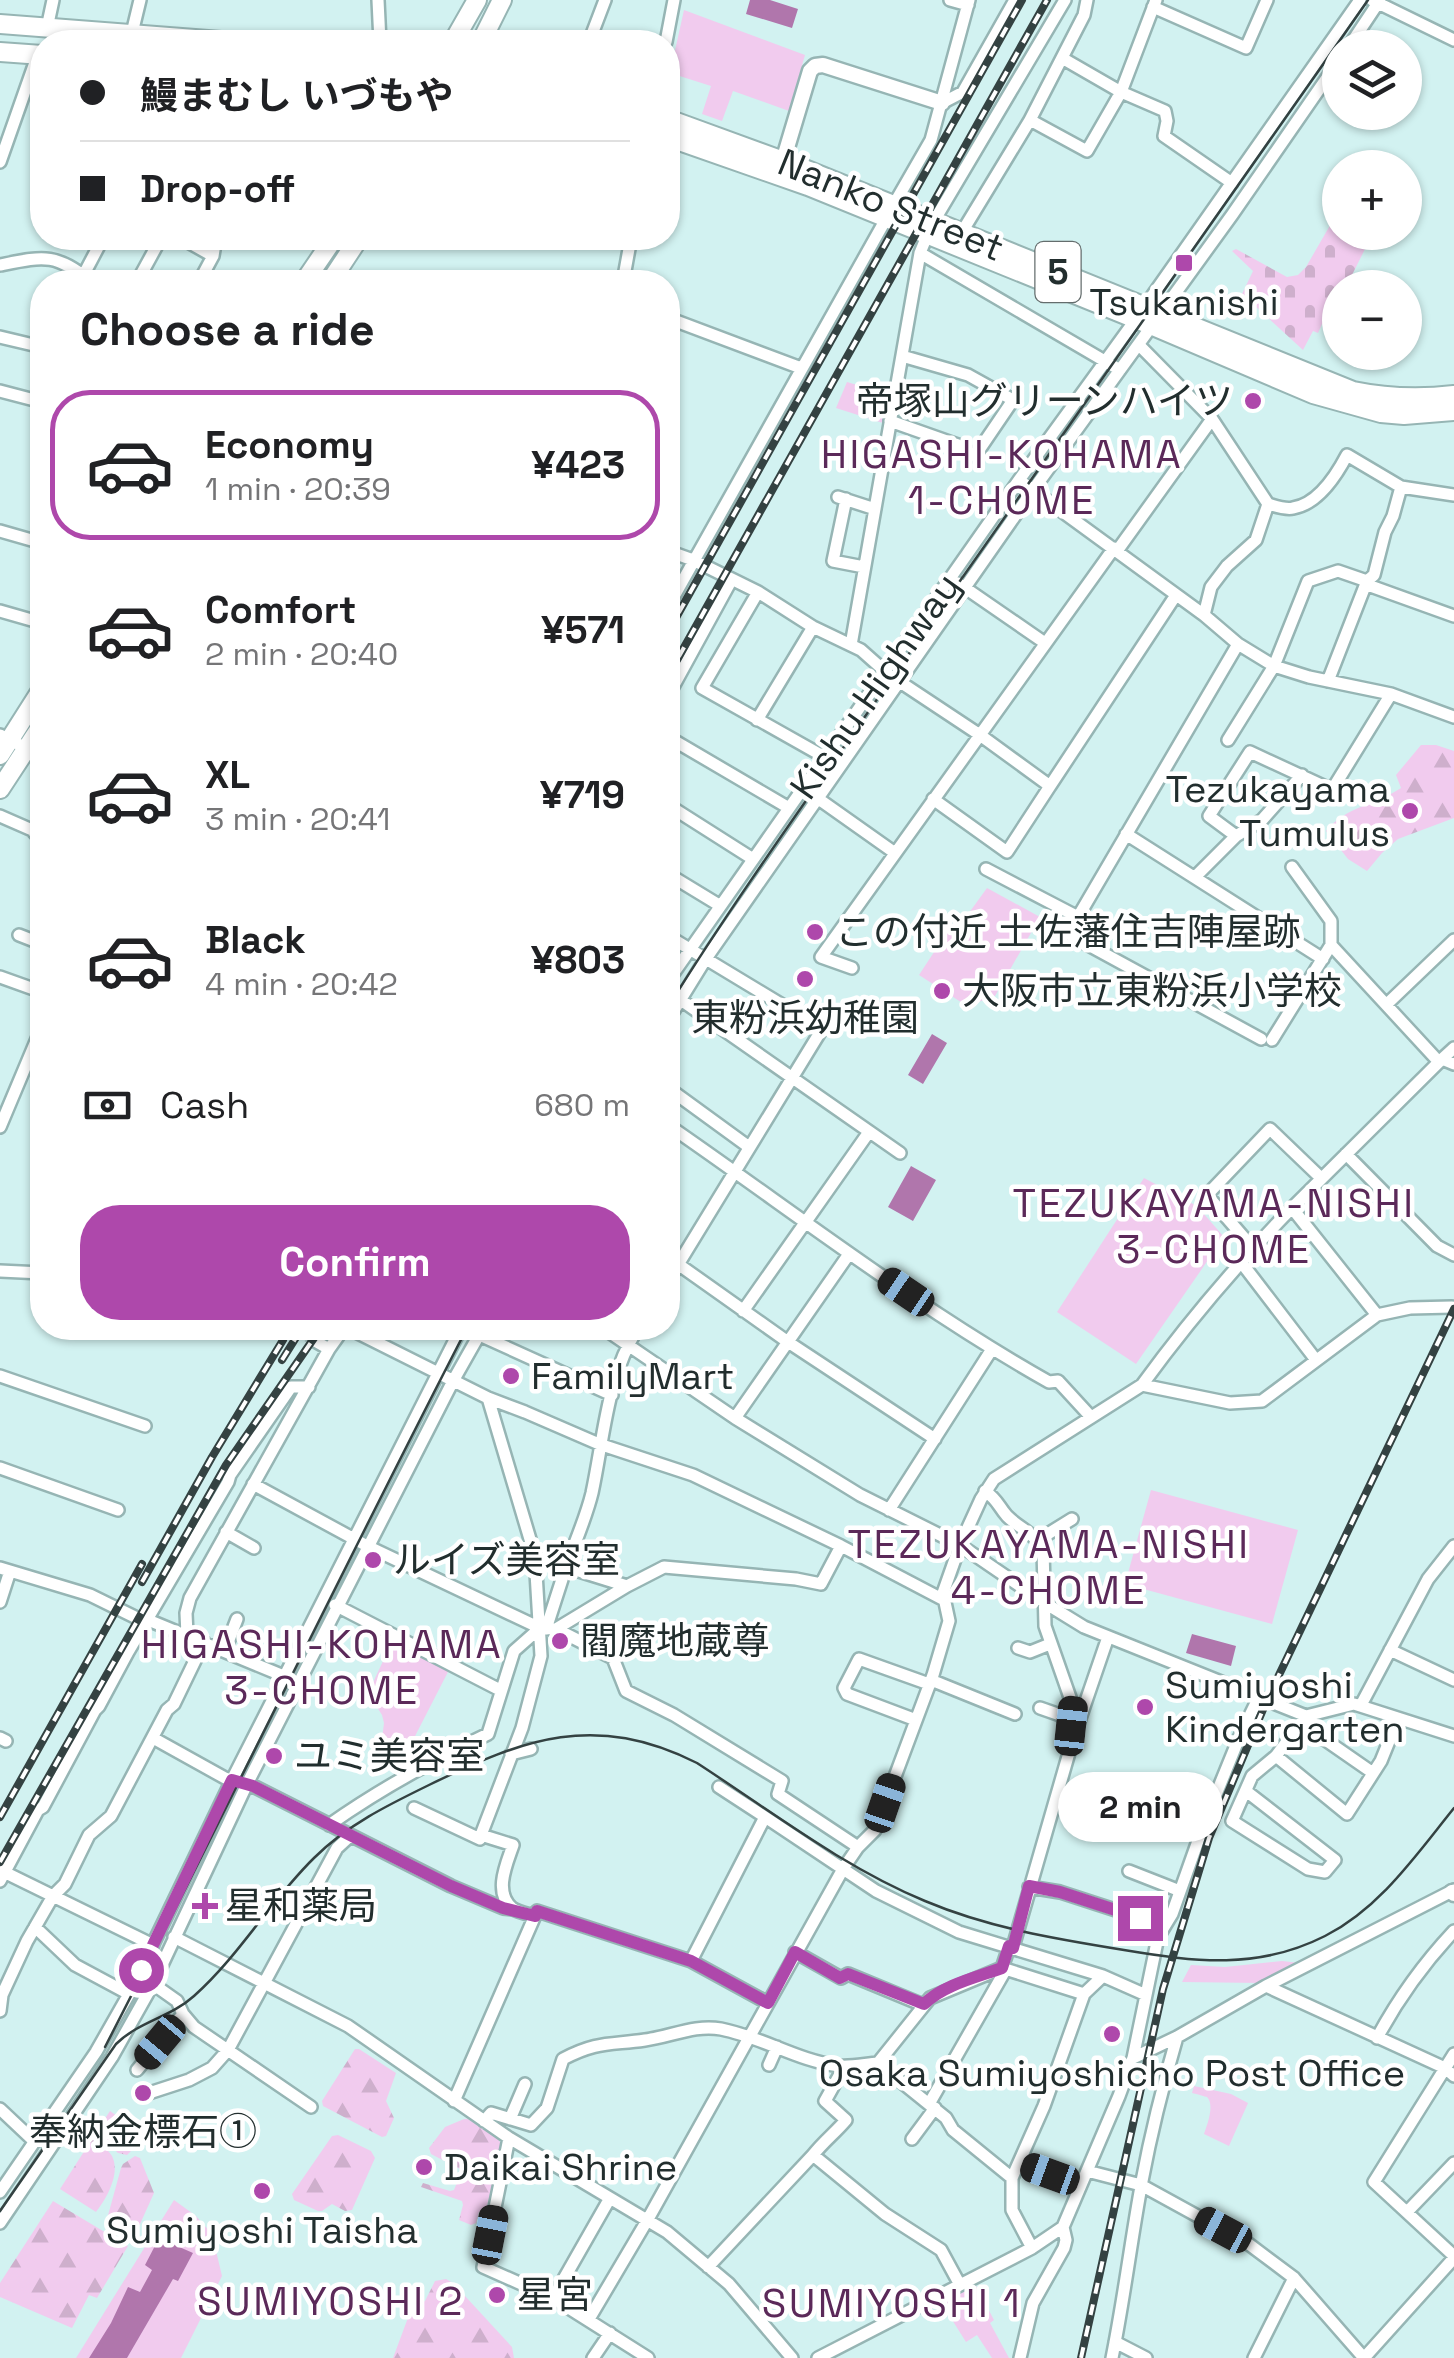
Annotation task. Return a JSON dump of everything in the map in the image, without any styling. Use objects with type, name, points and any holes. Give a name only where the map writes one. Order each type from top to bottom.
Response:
[{"type":"main road","points":[[460,30],[476,0]]},
{"type":"main road","points":[[487,30],[502,0]]},
{"type":"main road","points":[[0,24],[81,30]]},
{"type":"main road","points":[[0,52],[30,54]]},
{"type":"main road","name":"Nanko Street","points":[[680,123],[783,161],[890,212],[927,237],[1353,391],[1404,398],[1454,395]]},
{"type":"main road","name":"Nanko Street","points":[[680,141],[890,212]]},
{"type":"main road","name":"Nanko Street","points":[[927,237],[962,232],[1341,404],[1404,415],[1454,411]]},
{"type":"main road","points":[[3,743],[30,705]]},
{"type":"main road","points":[[0,789],[30,757]]},
{"type":"street","points":[[47,28],[53,0]]},
{"type":"street","points":[[133,30],[140,0]]},
{"type":"street","points":[[378,0],[379,30]]},
{"type":"street","points":[[595,30],[606,0]]},
{"type":"street","points":[[668,30],[674,0]]},
{"type":"street","points":[[680,584],[931,140],[968,2],[950,0]]},
{"type":"street","points":[[783,161],[810,71],[815,66],[823,65],[942,103],[963,92],[1014,0]]},
{"type":"street","points":[[851,644],[927,237],[1065,0]]},
{"type":"street","points":[[962,232],[1030,120],[1084,15],[1086,0]]},
{"type":"street","points":[[1030,120],[1087,151],[1121,92],[1154,4],[1246,48],[1267,0]]},
{"type":"street","name":"Kishu Highway","points":[[680,1000],[817,798],[1138,344],[1148,317],[1232,183],[1360,0]]},
{"type":"street","points":[[1359,30],[1376,1],[1454,40]]},
{"type":"street","points":[[1062,58],[1164,112],[1164,136],[1232,183]]},
{"type":"street","points":[[0,162],[30,81]]},
{"type":"street","name":"Kishu Highway","points":[[680,962],[1105,361],[1148,317],[1322,83]]},
{"type":"street","points":[[927,237],[1120,370]]},
{"type":"street","points":[[203,250],[213,256]]},
{"type":"street","points":[[205,270],[214,250]]},
{"type":"street","points":[[0,265],[44,258],[63,262],[74,270]]},
{"type":"street","points":[[680,323],[801,368]]},
{"type":"street","points":[[0,337],[30,344]]},
{"type":"street","points":[[1138,344],[1212,419],[1268,504],[1292,509],[1316,496],[1335,478],[1347,456],[1400,487],[1454,495]]},
{"type":"street","points":[[890,420],[958,445],[975,456],[1013,400],[968,375],[902,356]]},
{"type":"street","points":[[0,392],[30,399]]},
{"type":"street","points":[[852,968],[821,957],[1045,643],[1212,419]]},
{"type":"street","points":[[1019,480],[1238,644],[1274,666],[1391,694],[1454,717]]},
{"type":"street","points":[[1328,682],[1366,582],[1374,575],[1400,487]]},
{"type":"street","points":[[864,567],[833,561],[842,498],[875,508]]},
{"type":"street","points":[[1204,616],[1211,586],[1256,540],[1268,504]]},
{"type":"street","points":[[0,531],[30,540]]},
{"type":"street","points":[[680,555],[758,592],[813,627],[861,650],[900,682],[1050,786]]},
{"type":"street","points":[[1228,740],[1274,666],[1308,581],[1338,571],[1454,616]]},
{"type":"street","points":[[951,578],[1045,643]]},
{"type":"street","points":[[680,674],[732,579]]},
{"type":"street","points":[[758,592],[702,688],[840,766]]},
{"type":"street","points":[[933,799],[1008,852],[1176,595]]},
{"type":"street","points":[[0,611],[30,620]]},
{"type":"street","points":[[757,720],[813,627]]},
{"type":"street","points":[[1238,644],[1070,935],[1267,1040],[1331,945],[1331,921],[1292,867]]},
{"type":"street","points":[[1236,836],[1210,816],[1250,752],[1332,790],[1391,694]]},
{"type":"street","points":[[3,743],[30,751]]},
{"type":"street","points":[[680,744],[789,808]]},
{"type":"street","points":[[1196,877],[1236,836],[1262,820],[1302,775]]},
{"type":"street","points":[[804,788],[895,853]]},
{"type":"street","points":[[680,813],[754,859]]},
{"type":"street","points":[[0,816],[30,829]]},
{"type":"street","points":[[1126,834],[1322,959]]},
{"type":"street","points":[[986,869],[1078,917]]},
{"type":"street","points":[[680,881],[720,905]]},
{"type":"street","points":[[20,935],[30,939]]},
{"type":"street","points":[[1387,1004],[1454,940]]},
{"type":"street","points":[[680,944],[822,1029],[735,1172],[680,1250]]},
{"type":"street","points":[[1331,945],[1445,1062]]},
{"type":"street","points":[[0,977],[30,988]]},
{"type":"street","points":[[680,1000],[900,1153]]},
{"type":"street","points":[[589,2319],[843,1868],[875,1830],[949,1620],[943,1593],[985,1491],[994,1479],[1142,1385],[1184,1327],[1253,1248],[1320,1178],[1445,1062],[1454,1048]]},
{"type":"street","points":[[0,1127],[30,1051]]},
{"type":"street","points":[[680,1097],[750,1147]]},
{"type":"street","points":[[1253,1248],[1207,1195],[1270,1129],[1320,1178]]},
{"type":"street","points":[[743,1311],[869,1132]]},
{"type":"street","points":[[680,1133],[849,1254],[992,1349],[1050,1382],[1058,1382],[1091,1417]]},
{"type":"street","points":[[1346,1154],[1437,1246],[1454,1255]]},
{"type":"street","points":[[1292,1208],[1377,1315]]},
{"type":"street","points":[[735,1418],[849,1254]]},
{"type":"street","points":[[1241,1262],[1316,1360]]},
{"type":"street","points":[[680,1265],[934,1438]]},
{"type":"street","points":[[0,1271],[30,1272]]},
{"type":"street","points":[[1142,1385],[1230,1403],[1262,1401],[1377,1315],[1410,1308],[1452,1307]]},
{"type":"street","points":[[187,1635],[190,1598],[336,1340]]},
{"type":"street","points":[[370,1340],[488,1398],[599,1444],[693,1475],[944,1600]]},
{"type":"street","points":[[0,2192],[96,2052],[128,1994],[455,1340]]},
{"type":"street","points":[[0,2223],[112,2058],[152,1984],[247,1784],[476,1340]]},
{"type":"street","points":[[498,1340],[612,1394]]},
{"type":"street","points":[[623,1340],[735,1418],[860,1495],[960,1545],[1084,1627],[1306,1716],[1324,1739],[1372,1773]]},
{"type":"street","points":[[512,1908],[504,1896],[503,1878],[513,1845],[482,1835],[522,1728],[547,1629],[591,1494],[599,1444],[630,1340]]},
{"type":"street","points":[[315,1341],[329,1349]]},
{"type":"street","points":[[888,1510],[992,1349]]},
{"type":"street","points":[[0,1376],[145,1426]]},
{"type":"street","points":[[153,1945],[2,1875],[230,1474],[291,1387],[309,1386]]},
{"type":"street","points":[[488,1398],[535,1556],[547,1629]]},
{"type":"street","points":[[0,1468],[118,1510]]},
{"type":"street","points":[[253,1484],[369,1548],[613,1658],[626,1691],[674,1715],[782,1781],[778,1794],[858,1847]]},
{"type":"street","points":[[985,1491],[997,1500],[1004,1514],[1038,1540],[1044,1556],[1045,1626],[1073,1706],[1072,1733]]},
{"type":"street","points":[[1038,1540],[1072,1519]]},
{"type":"street","points":[[226,1532],[254,1548]]},
{"type":"street","points":[[330,1825],[422,1767],[488,1734],[514,1651],[547,1629],[664,1567],[821,1584],[840,1546]]},
{"type":"street","points":[[1361,1706],[1428,1580],[1454,1546]]},
{"type":"street","points":[[535,1556],[627,1586]]},
{"type":"street","points":[[0,1602],[5,1570],[90,1595],[146,1622],[225,1650],[299,1683]]},
{"type":"street","points":[[323,1600],[500,1690]]},
{"type":"street","points":[[225,1650],[237,1619]]},
{"type":"street","points":[[912,2139],[1004,1969],[1072,1733],[1108,1637]]},
{"type":"street","points":[[0,2011],[2,1995],[35,1927],[65,1884],[90,1835],[111,1816],[204,1642]]},
{"type":"street","points":[[1018,1648],[1030,1652],[1050,1644]]},
{"type":"street","points":[[1390,1650],[1454,1680]]},
{"type":"street","points":[[916,1720],[846,1694],[844,1688],[859,1660],[1015,1714]]},
{"type":"street","points":[[818,2358],[1032,2248],[1063,2227],[1133,2058],[1158,1937],[1172,1914],[1213,1800],[1259,1697]]},
{"type":"street","points":[[1246,1791],[1335,1860],[1325,1872],[1308,1869],[1232,1821],[1252,1776],[1276,1756],[1306,1716],[1354,1704],[1454,1736]]},
{"type":"street","points":[[1040,1708],[1060,1716],[1072,1733]]},
{"type":"street","points":[[1276,1756],[1347,1814],[1387,1748],[1398,1719]]},
{"type":"street","points":[[152,1738],[451,1886],[503,1908],[535,1916]]},
{"type":"street","points":[[511,1754],[531,1749]]},
{"type":"street","points":[[719,1787],[876,1891],[959,1932],[1102,1976],[1146,1994]]},
{"type":"street","points":[[414,1808],[480,1838]]},
{"type":"street","points":[[691,1961],[765,1817]]},
{"type":"street","points":[[143,2094],[189,2080],[212,2068],[228,2050],[337,1848],[350,1836]]},
{"type":"street","points":[[1130,1870],[1180,1891]]},
{"type":"street","points":[[1029,1886],[1140,1918],[1168,1919]]},
{"type":"street","points":[[1133,2058],[1453,1892]]},
{"type":"street","points":[[454,2102],[537,1911],[691,1961],[768,2003]]},
{"type":"street","points":[[35,1927],[75,1964],[128,1994]]},
{"type":"street","points":[[1377,2038],[1432,1955],[1454,1931]]},
{"type":"street","points":[[174,1938],[348,2026],[509,2138],[648,2219],[728,2284],[792,2358]]},
{"type":"street","points":[[795,1952],[840,1978],[848,1974],[924,2004]]},
{"type":"street","points":[[484,2121],[491,2113],[531,2125],[548,2108],[563,2059],[606,2043],[716,2028],[844,2067],[878,2062],[930,1998],[1004,1969],[1084,1994]]},
{"type":"street","points":[[1032,2248],[1012,2210],[1012,2178],[1047,2098],[1084,1994],[1102,1976]]},
{"type":"street","points":[[152,1984],[177,2000],[194,2028],[311,2107]]},
{"type":"street","points":[[1266,1986],[1450,2072]]},
{"type":"street","points":[[137,2070],[183,2014]]},
{"type":"street","points":[[1112,2358],[1141,2185],[1177,2037]]},
{"type":"street","points":[[770,2065],[777,2046]]},
{"type":"street","points":[[1087,2171],[1141,2185],[1238,2236],[1294,2278],[1364,2358],[1454,2257],[1374,2182],[1450,2072],[1454,2054]]},
{"type":"street","points":[[878,2062],[1012,2178]]},
{"type":"street","points":[[708,2267],[846,2120],[824,2100],[844,2067]]},
{"type":"street","points":[[510,2118],[525,2084]]},
{"type":"street","points":[[0,2109],[35,2142]]},
{"type":"street","points":[[509,2138],[483,2267],[553,2298],[648,2358]]},
{"type":"street","points":[[813,2154],[884,2214],[941,2250],[960,2284]]},
{"type":"street","points":[[1407,2212],[1454,2162]]},
{"type":"street","points":[[1019,2164],[1080,2185]]},
{"type":"street","points":[[553,2298],[610,2198]]},
{"type":"street","points":[[1020,2358],[1033,2303],[1064,2248],[1063,2227]]},
{"type":"street","points":[[1254,2358],[1294,2278]]},
{"type":"street","points":[[593,2358],[610,2332]]},
{"type":"street","points":[[1115,2342],[1146,2358]]},
{"type":"green space","points":[[684,10],[805,55],[789,111],[733,91],[722,121],[702,114],[711,86],[680,76],[680,30]]},
{"type":"green space","points":[[1322,239],[1322,250],[1364,250],[1354,270],[1322,270],[1322,324],[1318,333],[1313,331],[1303,350],[1242,294],[1253,271],[1232,251],[1236,249],[1287,277],[1298,275]]},
{"type":"green space","points":[[847,382],[891,395],[886,424],[836,408]]},
{"type":"green space","points":[[1421,745],[1454,751],[1454,818],[1398,839],[1367,871],[1348,859],[1326,831],[1342,816],[1401,788],[1396,775]]},
{"type":"green space","points":[[987,888],[1040,917],[995,996],[967,1006],[919,975],[959,914],[966,917]]},
{"type":"green space","points":[[1144,1178],[1197,1206],[1224,1237],[1136,1364],[1057,1312]]},
{"type":"green space","points":[[1151,1490],[1298,1530],[1272,1624],[1125,1584]]},
{"type":"green space","points":[[393,1640],[450,1668],[412,1742],[391,1755],[382,1739],[382,1715],[368,1693]]},
{"type":"green space","points":[[1300,1963],[1261,1983],[1182,1982],[1191,1965],[1225,1967]]},
{"type":"green space","points":[[355,2049],[396,2073],[386,2101],[394,2118],[386,2136],[323,2106],[322,2101]]},
{"type":"green space","points":[[1194,2086],[1231,2094],[1248,2103],[1229,2146],[1204,2134],[1210,2105],[1207,2097],[1192,2093]]},
{"type":"green space","points":[[110,2111],[117,2116],[134,2148],[127,2155],[118,2153],[96,2132]]},
{"type":"green space","points":[[464,2119],[502,2145],[486,2210],[479,2212],[476,2223],[471,2225],[459,2220],[462,2201],[421,2187],[423,2183],[454,2190],[460,2169],[431,2154],[429,2148],[445,2127]]},
{"type":"green space","points":[[338,2135],[371,2151],[375,2158],[352,2210],[332,2204],[318,2211],[294,2200],[292,2194],[332,2136]]},
{"type":"green space","points":[[92,2139],[112,2156],[115,2171],[96,2212],[60,2189]]},
{"type":"green space","points":[[135,2156],[140,2158],[154,2193],[136,2233],[131,2234],[107,2219],[121,2168]]},
{"type":"green space","points":[[174,2200],[212,2234],[222,2276],[181,2358],[76,2358]]},
{"type":"green space","points":[[53,2201],[128,2246],[97,2298],[89,2295],[72,2328],[0,2297],[0,2283]]},
{"type":"green space","points":[[446,2279],[512,2347],[514,2358],[393,2358],[412,2307],[425,2301],[435,2281]]},
{"type":"green space","points":[[975,2284],[1009,2358],[992,2358],[977,2335],[966,2342],[939,2299]]},
{"type":"shaded area","points":[[750,0],[770,0],[798,9],[792,28],[746,14]]},
{"type":"shaded area","points":[[932,1034],[947,1043],[923,1084],[908,1075]]},
{"type":"shaded area","points":[[911,1166],[936,1180],[913,1221],[888,1207]]},
{"type":"shaded area","points":[[1192,1634],[1236,1646],[1231,1666],[1186,1653]]},
{"type":"shaded area","points":[[159,2238],[193,2253],[178,2281],[173,2279],[127,2358],[89,2358],[128,2287],[140,2292],[152,2270],[145,2265]]},
{"type":"tram line","points":[[680,988],[776,843],[1368,0]]},
{"type":"tram line","points":[[105,2047],[461,1340]]},
{"type":"tram line","points":[[0,2211],[116,2044],[194,1996],[327,1846],[398,1800],[464,1768],[529,1744],[593,1735],[660,1747],[697,1763],[865,1872],[925,1901],[1023,1932],[1202,1960],[1251,1959],[1275,1954],[1300,1947],[1345,1924],[1396,1879],[1454,1808]]},
{"type":"railway","points":[[680,611],[1022,0]]},
{"type":"railway","points":[[680,655],[1047,0]]},
{"type":"railway","points":[[1081,2358],[1163,1989],[1209,1838],[1267,1700],[1454,1309]]},
{"type":"railway","points":[[142,1582],[283,1340]]},
{"type":"railway","points":[[282,1360],[294,1340]]},
{"type":"railway","points":[[0,1862],[226,1465],[313,1340]]},
{"type":"railway","points":[[0,1817],[142,1564]]},
{"type":"place","name":"Tsukanishi","points":[[1184,263]]},
{"type":"place","name":"帝塚山グリーンハイツ","points":[[1253,401]]},
{"type":"place","name":"Tezukayama Tumulus","points":[[1410,811]]},
{"type":"place","name":"この付近 土佐藩住吉陣屋跡","points":[[815,932]]},
{"type":"place","name":"東粉浜幼稚園","points":[[805,979]]},
{"type":"place","name":"大阪市立東粉浜小学校","points":[[942,991]]},
{"type":"place","name":"FamilyMart","points":[[511,1376]]},
{"type":"place","name":"ルイズ美容室","points":[[373,1560]]},
{"type":"place","name":"閻魔地蔵尊","points":[[560,1641]]},
{"type":"place","name":"Sumiyoshi Kindergarten","points":[[1145,1707]]},
{"type":"place","name":"ユミ美容室","points":[[274,1756]]},
{"type":"place","name":"星和薬局","points":[[205,1906]]},
{"type":"place","name":"Osaka Sumiyoshicho Post Office","points":[[1112,2034]]},
{"type":"place","name":"奉納金標石①","points":[[143,2093]]},
{"type":"place","name":"Daikai Shrine","points":[[424,2167]]},
{"type":"place","name":"Sumiyoshi Taisha","points":[[262,2191]]},
{"type":"place","name":"星宮","points":[[497,2295]]},
{"type":"district","name":"HIGASHI-KOHAMA 1-CHOME","points":[[1002,477]]},
{"type":"district","name":"TEZUKAYAMA-NISHI 3-CHOME","points":[[1214,1226]]},
{"type":"district","name":"TEZUKAYAMA-NISHI 4-CHOME","points":[[1049,1567]]},
{"type":"district","name":"HIGASHI-KOHAMA 3-CHOME","points":[[322,1667]]},
{"type":"district","name":"SUMIYOSHI 2","points":[[331,2301]]},
{"type":"district","name":"SUMIYOSHI 1","points":[[892,2303]]},
{"type":"route","points":[[141,1970],[232,1780],[253,1786],[451,1886],[503,1908],[535,1916],[537,1911],[691,1961],[768,2003],[795,1952],[840,1978],[848,1974],[924,2004],[964,1982],[1002,1968],[1009,1946],[1013,1948],[1029,1886],[1140,1918]]}]
